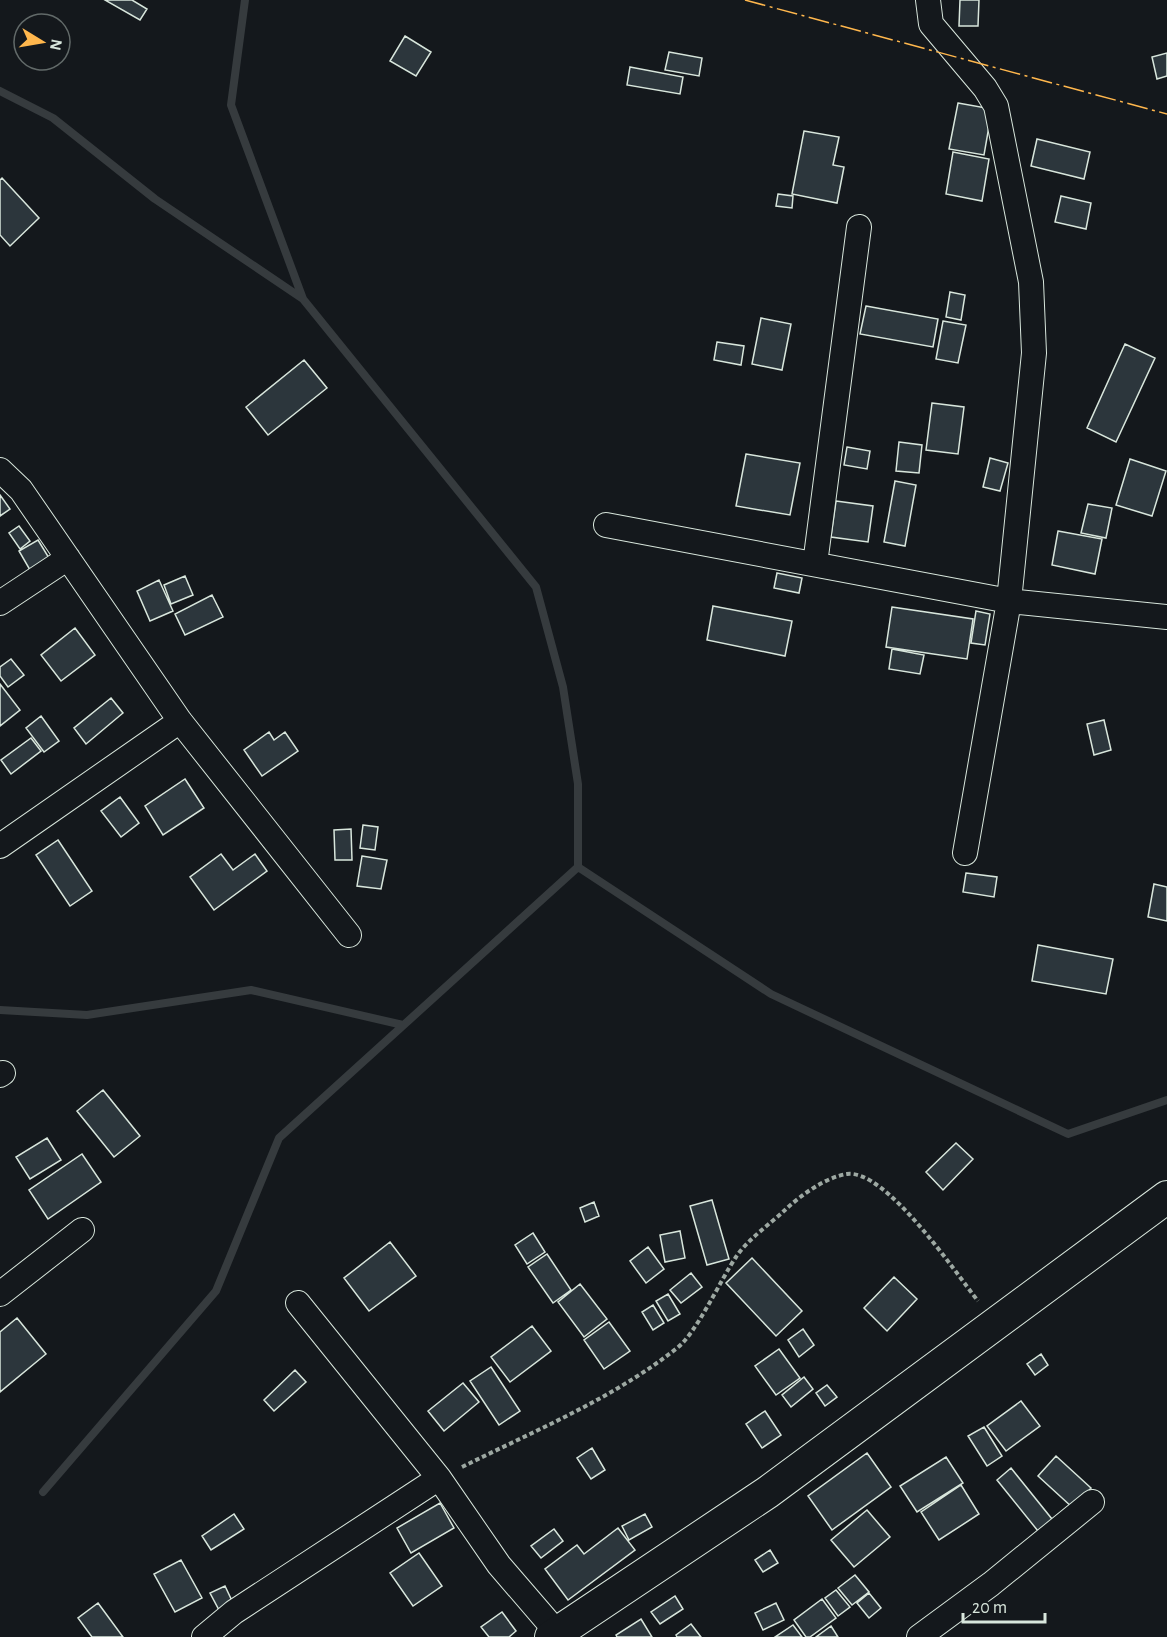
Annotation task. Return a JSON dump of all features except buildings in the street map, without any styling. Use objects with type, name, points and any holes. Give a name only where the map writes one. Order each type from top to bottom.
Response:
[{"type":"street","points":[[928,0],[931,24],[985,88],[996,106],[1031,282],[1034,353],[1030,411],[1009,601],[965,853]]},
{"type":"street","points":[[815,564],[859,227]]},
{"type":"street","points":[[0,470],[21,490],[180,721],[349,934]]},
{"type":"street","points":[[606,525],[1009,601],[1167,617]]},
{"type":"street","points":[[0,603],[68,558]]},
{"type":"street","points":[[0,846],[180,721]]},
{"type":"street","points":[[298,1303],[439,1478],[499,1564],[557,1635],[768,1492],[1167,1197]]},
{"type":"street","points":[[0,1294],[82,1230]]},
{"type":"street","points":[[204,1637],[234,1611],[439,1478]]},
{"type":"street","points":[[919,1637],[991,1584],[1092,1502]]},
{"type":"path","points":[[439,1478],[594,1401],[679,1347],[737,1254],[794,1202],[831,1179],[849,1173],[865,1177],[903,1206],[995,1322]]},
{"type":"waterway","points":[[245,0],[231,105],[303,299],[536,587],[563,687],[578,784],[578,867],[771,994],[1068,1134],[1167,1100]]},
{"type":"waterway","points":[[0,91],[53,118],[155,199],[303,299]]},
{"type":"waterway","points":[[43,1492],[216,1291],[279,1138],[578,867]]},
{"type":"waterway","points":[[0,1010],[87,1015],[251,990],[403,1025]]},
{"type":"power","points":[[745,0],[1167,114]]}]
